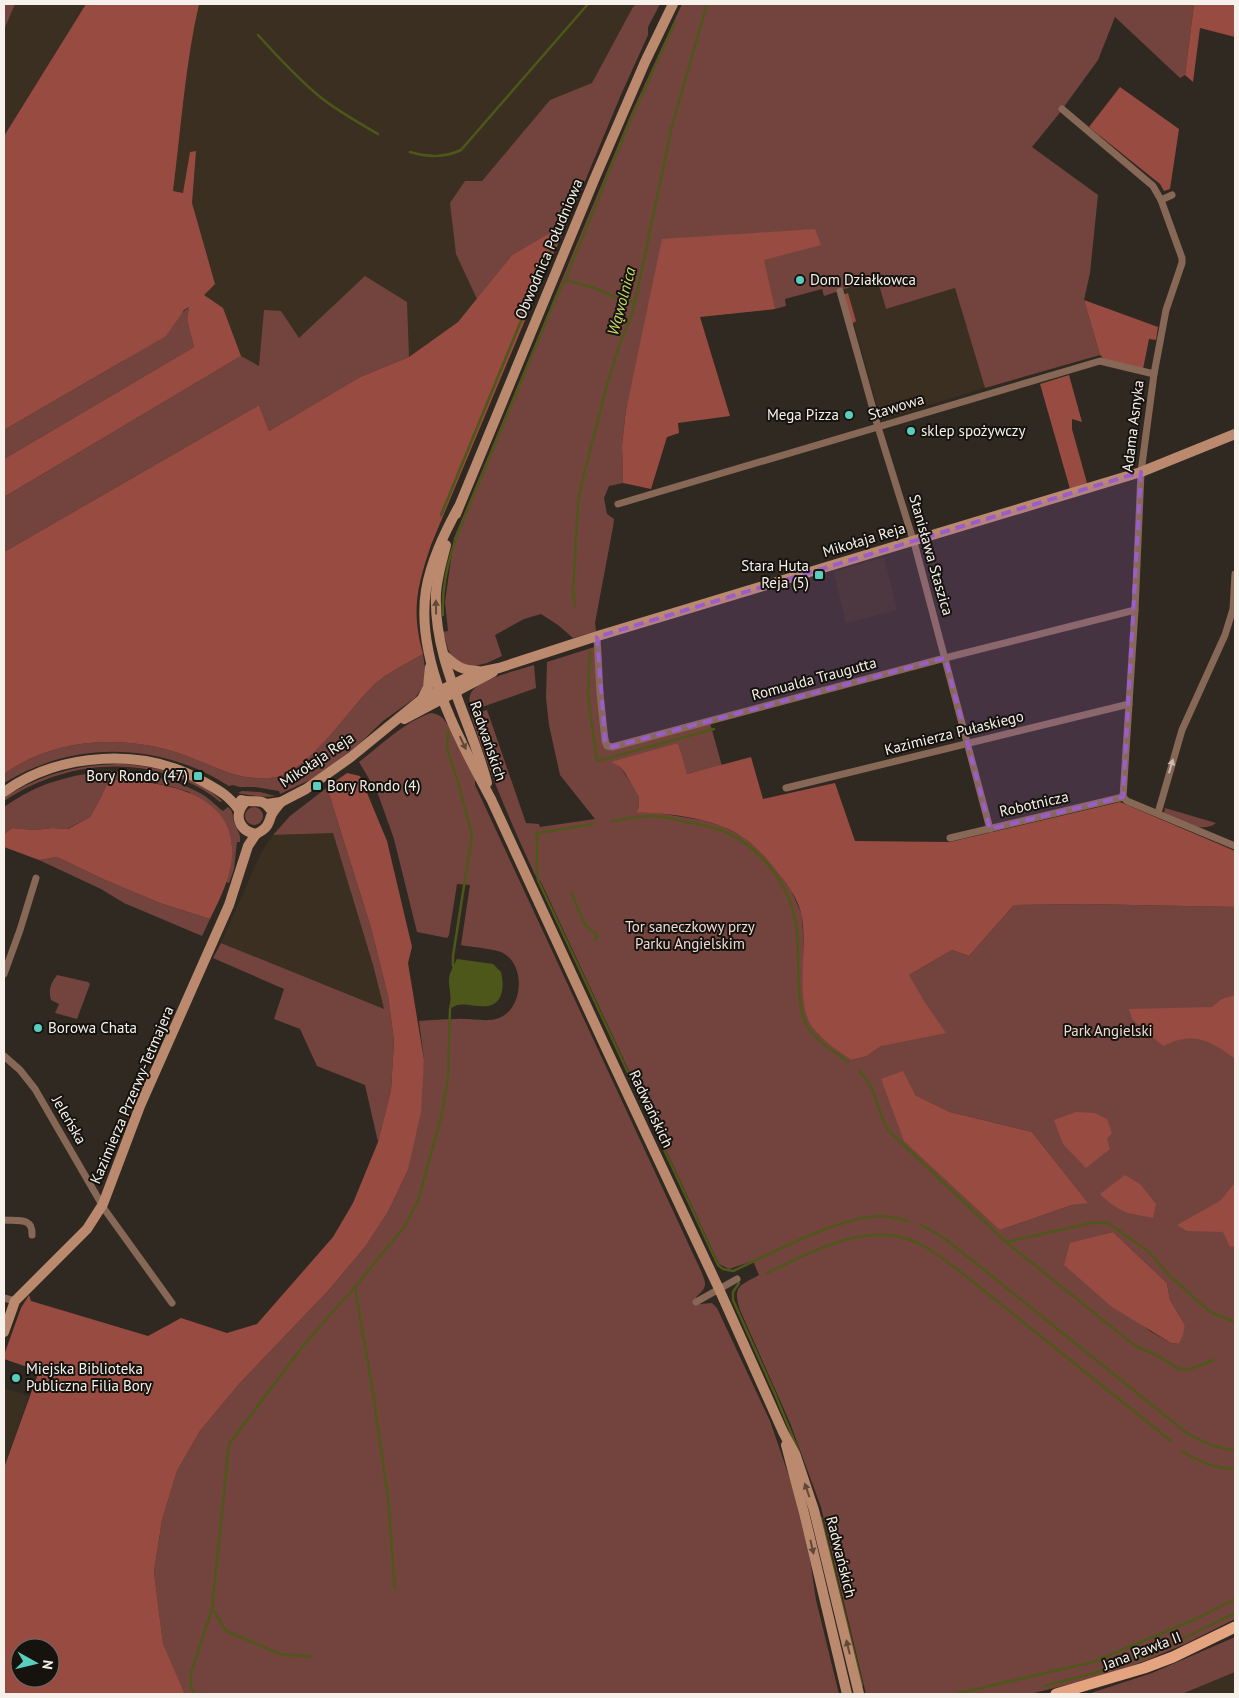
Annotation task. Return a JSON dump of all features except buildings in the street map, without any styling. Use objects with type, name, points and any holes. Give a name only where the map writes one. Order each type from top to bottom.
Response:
[{"type":"main road","name":"Obwodnica Południowa","points":[[458,508],[598,172],[673,4]]},
{"type":"main road","name":"Mikołaja Reja","points":[[382,732],[442,694],[500,668],[1141,472],[1235,434]]},
{"type":"main road","name":"Radwańskich","points":[[458,508],[439,572],[436,591],[438,633],[454,688],[482,761],[492,799]]},
{"type":"main road","points":[[422,699],[430,681],[430,659],[424,620],[426,590],[432,566],[458,508]]},
{"type":"main road","points":[[444,655],[459,668],[479,672]]},
{"type":"main road","name":"Radwańskich","points":[[430,659],[442,694],[473,764],[492,799],[719,1289],[783,1432],[796,1456],[814,1510],[859,1694]]},
{"type":"main road","name":"Mikołaja Reja","points":[[454,688],[479,672],[500,668]]},
{"type":"main road","name":"Mikołaja Reja","points":[[267,804],[281,802],[324,777],[422,699],[442,694]]},
{"type":"main road","points":[[4,792],[20,782],[49,769],[81,761],[113,759],[149,762],[178,770],[198,778],[229,797],[245,802],[257,800],[267,804],[272,814]]},
{"type":"main road","points":[[229,797],[239,810]]},
{"type":"main road","points":[[245,802],[239,810],[239,823],[251,832],[264,830],[268,826],[272,814],[281,802]]},
{"type":"main road","name":"Kazimierza Przerwy-Tetmajera","points":[[4,1332],[15,1301],[87,1228],[103,1204],[140,1106],[232,896],[251,832]]},
{"type":"main road","name":"Radwańskich","points":[[783,1432],[847,1694]]},
{"type":"main road","name":"Jana Pawła II","points":[[1056,1694],[1144,1668],[1173,1657],[1235,1627]]},
{"type":"street","name":"Adama Asnyka","points":[[1062,109],[1153,186],[1161,200],[1180,249],[1182,263],[1166,310],[1154,374],[1141,472],[1135,610],[1123,797]]},
{"type":"street","points":[[1161,200],[1172,195]]},
{"type":"street","name":"Stanisława Staszica","points":[[840,291],[878,427],[914,541],[966,744],[990,829]]},
{"type":"street","name":"Stawowa","points":[[618,504],[1100,361],[1154,374]]},
{"type":"street","points":[[1158,813],[1182,730],[1225,635],[1234,609],[1235,574]]},
{"type":"street","name":"Romualda Traugutta","points":[[597,637],[605,741],[607,746],[612,747],[945,658],[1135,610]]},
{"type":"street","name":"Kazimierza Pułaskiego","points":[[786,788],[1129,704]]},
{"type":"street","points":[[1123,797],[1127,801],[1235,846]]},
{"type":"street","name":"Robotnicza","points":[[950,838],[1123,797]]},
{"type":"street","points":[[4,974],[36,878]]},
{"type":"street","name":"Jeleńska","points":[[4,1056],[20,1070],[35,1089],[103,1204],[172,1303]]},
{"type":"street","points":[[4,1220],[30,1223],[32,1235]]},
{"type":"street","points":[[696,1302],[737,1279]]},
{"type":"street","points":[[4,1298],[15,1301]]},
{"type":"highlighted area","points":[[1141,472],[1123,797],[990,829],[945,658],[612,747],[605,741],[597,637]]},
{"type":"shaded area","points":[[15,4],[86,4],[4,135],[4,30]]},
{"type":"shaded area","points":[[86,4],[199,4],[187,74],[173,191],[183,193],[190,152],[196,151],[192,203],[215,284],[204,295],[223,308],[241,356],[4,497],[4,459],[194,347],[187,320],[189,307],[184,310],[166,336],[4,430],[4,136]]},
{"type":"shaded area","points":[[141,4],[653,4],[512,255],[458,322],[409,357],[360,377],[269,431],[203,295],[184,310]]},
{"type":"shaded area","points":[[1194,4],[1235,4],[1235,37],[1200,28],[1193,82],[1185,75]]},
{"type":"shaded area","points":[[1120,87],[1179,129],[1170,189],[1164,191],[1160,184],[1089,127]]},
{"type":"shaded area","points":[[568,222],[431,545],[417,599],[417,624],[423,654],[377,683],[317,749],[293,770],[278,777],[255,778],[235,775],[167,750],[119,742],[70,746],[47,752],[24,761],[4,774],[4,552],[259,405],[269,431],[360,377],[409,357],[458,322],[512,255]]},
{"type":"shaded area","points":[[815,229],[821,245],[764,260],[775,309],[700,317],[730,416],[678,423],[679,433],[667,437],[651,489],[623,483],[622,445],[626,410],[662,239]]},
{"type":"shaded area","points":[[877,278],[886,309],[955,288],[985,388],[881,420],[844,289]]},
{"type":"shaded area","points":[[848,293],[856,321],[852,324],[843,295]]},
{"type":"shaded area","points":[[1084,300],[1158,327],[1156,340],[1149,339],[1143,369],[1104,359],[1100,355]]},
{"type":"shaded area","points":[[1069,375],[1082,422],[1072,419],[1072,429],[1087,483],[1070,489],[1040,384]]},
{"type":"shaded area","points":[[912,423],[916,437],[909,439],[906,425]]},
{"type":"shaded area","points":[[884,557],[897,610],[846,623],[834,572]]},
{"type":"shaded area","points":[[678,743],[687,774],[751,757],[763,799],[835,783],[855,841],[950,842],[1120,802],[1235,851],[1235,907],[1083,904],[1014,905],[969,956],[952,950],[909,975],[946,1033],[881,1046],[867,1056],[852,1060],[815,1031],[808,1019],[803,996],[804,942],[801,911],[790,889],[768,861],[737,833],[712,823],[681,816],[636,813],[639,806],[639,797],[625,773],[619,766],[611,762]]},
{"type":"shaded area","points":[[347,773],[360,776],[387,841],[412,947],[408,963],[424,1060],[421,1112],[408,1170],[388,1212],[365,1247],[328,1291],[240,1383],[200,1431],[177,1471],[162,1520],[154,1572],[163,1644],[185,1694],[4,1694],[4,1468],[39,1371],[4,1359],[4,1355],[21,1308],[29,1295],[31,1301],[148,1336],[181,1318],[227,1333],[257,1324],[333,1237],[353,1203],[378,1142],[391,1090],[394,1041],[388,996],[371,928],[329,794],[333,783]]},
{"type":"shaded area","points":[[109,779],[146,782],[186,791],[203,800],[217,811],[227,827],[232,846],[232,855],[226,884],[210,919],[160,903],[57,857],[39,860],[4,847],[4,834],[12,828],[34,830],[68,829],[90,817]]},
{"type":"shaded area","points":[[333,833],[373,965],[384,1010],[221,943],[255,866],[273,835]]},
{"type":"shaded area","points":[[457,959],[493,964],[501,972],[503,982],[501,996],[495,1003],[485,1006],[462,1004],[450,1009],[449,978]]},
{"type":"shaded area","points":[[1235,995],[1235,1059],[1218,1047],[1201,1040],[1184,1039],[1163,1046],[1132,1019],[1129,1009],[1212,1007],[1222,999]]},
{"type":"shaded area","points":[[903,1071],[915,1095],[950,1112],[1032,1132],[1088,1203],[1072,1205],[1000,1230],[904,1141],[881,1079]]},
{"type":"shaded area","points":[[1076,1112],[1095,1113],[1107,1119],[1112,1133],[1107,1139],[1110,1149],[1086,1168],[1063,1144],[1054,1120]]},
{"type":"shaded area","points":[[1125,1175],[1140,1184],[1156,1204],[1153,1218],[1124,1211],[1100,1194]]},
{"type":"shaded area","points":[[1235,1183],[1235,1246],[1230,1247],[1223,1232],[1187,1231],[1177,1225],[1220,1201]]},
{"type":"shaded area","points":[[1113,1232],[1167,1283],[1170,1300],[1185,1325],[1179,1344],[1171,1343],[1112,1307],[1064,1265],[1070,1243]]},
{"type":"shaded area","points":[[4,1388],[29,1396],[4,1468]]},
{"type":"shaded area","points":[[1235,1672],[1235,1694],[1183,1694]]},
{"type":"green space","points":[[4,4],[15,4],[4,30]]},
{"type":"green space","points":[[637,4],[660,4],[648,27],[648,35],[568,222],[512,255],[477,299],[456,254],[450,203],[465,181],[482,181],[550,100],[592,83],[633,7]]},
{"type":"green space","points":[[682,4],[1194,4],[1185,75],[1180,78],[1115,17],[1098,60],[1032,147],[1098,195],[1090,273],[1084,300],[1100,355],[985,388],[955,288],[886,309],[877,278],[824,296],[822,289],[785,299],[786,306],[775,309],[646,322],[626,410],[622,445],[623,483],[609,486],[604,498],[607,514],[614,519],[595,623],[596,631],[573,638],[541,614],[524,619],[495,635],[502,656],[487,663],[471,667],[453,659],[443,632],[448,631],[445,602],[454,538],[631,114]]},
{"type":"green space","points":[[365,276],[407,302],[409,357],[360,377],[269,431],[259,405],[4,552],[4,497],[241,356],[259,366],[264,310],[281,311],[299,338]]},
{"type":"green space","points":[[189,307],[187,320],[194,347],[4,459],[4,430],[123,361]]},
{"type":"green space","points":[[601,645],[605,723],[611,745],[710,723],[722,766],[686,774],[678,743],[619,766],[639,797],[636,813],[652,812],[701,820],[722,826],[742,836],[771,862],[791,890],[802,915],[805,1004],[818,1034],[852,1060],[867,1056],[881,1046],[909,975],[952,950],[969,956],[1014,905],[1083,904],[1235,907],[1235,1619],[1185,1644],[1145,1661],[1106,1675],[1030,1694],[866,1694],[821,1507],[790,1423],[740,1310],[737,1296],[739,1287],[759,1275],[753,1261],[729,1269],[719,1264],[541,882],[535,875],[492,776],[471,715],[487,710],[526,823],[539,824],[540,827],[595,819],[560,775],[549,725],[546,698],[547,662]],"holes":[[[888,1077],[915,1095],[950,1112],[1032,1132],[1087,1202],[1072,1205],[1000,1230],[881,1080]],[[1113,1232],[1167,1283],[1170,1300],[1185,1325],[1179,1344],[1171,1343],[1150,1331],[1065,1265],[1096,1237]]]},
{"type":"green space","points":[[423,654],[426,676],[422,688],[415,698],[383,721],[357,746],[314,778],[280,794],[279,791],[255,787],[229,786],[194,767],[158,757],[136,753],[113,752],[90,753],[46,763],[4,783],[4,774],[24,761],[47,752],[70,746],[119,742],[167,750],[235,775],[255,778],[278,777],[293,770],[317,749],[377,683]]},
{"type":"green space","points":[[534,665],[536,688],[471,709],[471,693],[482,683],[509,672]]},
{"type":"green space","points":[[431,713],[439,715],[447,724],[450,724],[475,779],[475,785],[701,1271],[705,1286],[696,1297],[700,1304],[712,1303],[717,1308],[770,1421],[792,1485],[810,1560],[816,1600],[839,1694],[185,1694],[163,1645],[154,1572],[162,1520],[177,1471],[200,1431],[240,1383],[328,1291],[365,1247],[388,1212],[408,1170],[424,1060],[419,1021],[496,1019],[505,1015],[512,1008],[519,988],[516,968],[511,959],[503,953],[461,945],[470,885],[457,884],[447,938],[417,932],[394,839],[378,794],[359,762],[402,728]]},
{"type":"green space","points":[[126,764],[177,775],[201,786],[222,801],[220,802],[196,786],[170,775],[126,767],[105,767],[84,769],[42,781],[4,801],[4,798],[19,789],[47,776],[77,768]]},
{"type":"green space","points":[[112,771],[146,775],[178,783],[208,798],[223,811],[228,807],[232,812],[240,839],[240,842],[237,842],[234,869],[229,883],[226,882],[232,845],[228,830],[189,792],[142,780],[109,779],[90,817],[67,829],[34,830],[12,828],[4,834],[4,807],[29,792],[69,777]]},
{"type":"green space","points":[[333,783],[329,794],[371,928],[388,996],[394,1041],[391,1090],[378,1142],[365,1085],[317,1066],[300,1029],[274,1019],[284,989],[213,958],[221,943],[384,1009],[373,965],[333,833],[273,835],[290,816]]},
{"type":"green space","points":[[242,791],[260,792],[275,796],[268,797],[238,793]]},
{"type":"green space","points":[[254,807],[262,812],[263,816],[258,824],[254,825],[246,820],[245,816],[250,808]]},
{"type":"green space","points":[[1165,808],[1216,823],[1204,827],[1190,825],[1164,813]]},
{"type":"green space","points":[[57,857],[160,903],[210,919],[202,936],[124,903],[101,889],[39,860]]},
{"type":"green space","points":[[57,975],[90,984],[77,1019],[55,1013],[59,1004],[51,1000],[50,990]]},
{"type":"green space","points":[[1235,1637],[1235,1672],[1182,1694],[1088,1694],[1152,1673]]},
{"type":"waterway","points":[[410,152],[436,156],[461,150],[588,4]]},
{"type":"waterway","name":"Wąwolnica","points":[[575,606],[573,594],[578,503],[582,482],[607,385],[619,346],[633,311],[672,126],[707,4]]},
{"type":"waterway","points":[[443,615],[446,575],[450,556],[463,519],[565,280],[627,128],[675,22]]},
{"type":"waterway","points":[[258,35],[319,96],[378,134]]},
{"type":"waterway","points":[[441,515],[542,270],[573,205]]},
{"type":"waterway","points":[[565,280],[592,287],[622,300],[635,302]]},
{"type":"waterway","points":[[590,653],[588,696],[597,761],[714,729]]},
{"type":"waterway","points":[[448,732],[447,749],[472,835],[453,966]]},
{"type":"waterway","points":[[611,821],[654,816],[706,826],[726,832],[739,839],[763,859],[781,883],[793,911],[797,937],[800,1002],[806,1024],[819,1040],[848,1062]]},
{"type":"waterway","points":[[538,833],[593,824]]},
{"type":"waterway","points":[[535,832],[537,833],[538,880],[718,1265],[723,1269],[733,1271],[823,1230],[860,1218],[881,1216],[908,1221]]},
{"type":"waterway","points":[[571,892],[585,925],[596,934],[595,940]]},
{"type":"waterway","points":[[195,1694],[191,1688],[191,1673],[212,1609],[229,1444],[306,1342],[355,1287],[405,1226],[418,1201],[442,1113],[448,1078],[450,1009]]},
{"type":"waterway","points":[[859,1071],[870,1085],[888,1130],[1006,1242],[1134,1345],[1160,1357],[1177,1368],[1187,1370],[1214,1360]]},
{"type":"waterway","points":[[1006,1242],[1091,1223],[1108,1223],[1148,1251],[1170,1276],[1210,1312],[1235,1322]]},
{"type":"waterway","points":[[921,1225],[941,1236],[963,1253],[1188,1434],[1216,1447],[1235,1450]]},
{"type":"waterway","points":[[767,1273],[822,1248],[861,1236],[901,1237],[920,1244],[956,1268],[1171,1441]]},
{"type":"waterway","points":[[739,1283],[733,1292],[733,1300],[799,1452]]},
{"type":"waterway","points":[[355,1287],[388,1497],[395,1589]]},
{"type":"waterway","points":[[1182,1451],[1207,1464],[1235,1469]]},
{"type":"waterway","points":[[821,1518],[862,1685]]},
{"type":"waterway","points":[[955,1694],[1093,1662],[1196,1619],[1235,1599]]},
{"type":"waterway","points":[[213,1610],[226,1631],[280,1654],[312,1657]]},
{"type":"waterway","points":[[1044,1686],[1091,1674],[1152,1654],[1235,1613]]},
{"type":"place","name":"Dom Działkowca","points":[[800,280]]},
{"type":"place","name":"Mega Pizza","points":[[849,415]]},
{"type":"place","name":"sklep spożywczy","points":[[911,431]]},
{"type":"place","name":"Stara Huta Reja (5)","points":[[819,575]]},
{"type":"place","name":"Bory Rondo (47)","points":[[198,776]]},
{"type":"place","name":"Bory Rondo (4)","points":[[317,786]]},
{"type":"place","name":"Borowa Chata","points":[[38,1028]]},
{"type":"place","name":"Miejska Biblioteka Publiczna Filia Bory","points":[[16,1378]]},
{"type":"park label","name":"Tor saneczkowy przy Parku Angielskim","points":[[690,936]]},
{"type":"park label","name":"Park Angielski","points":[[1108,1031]]}]
